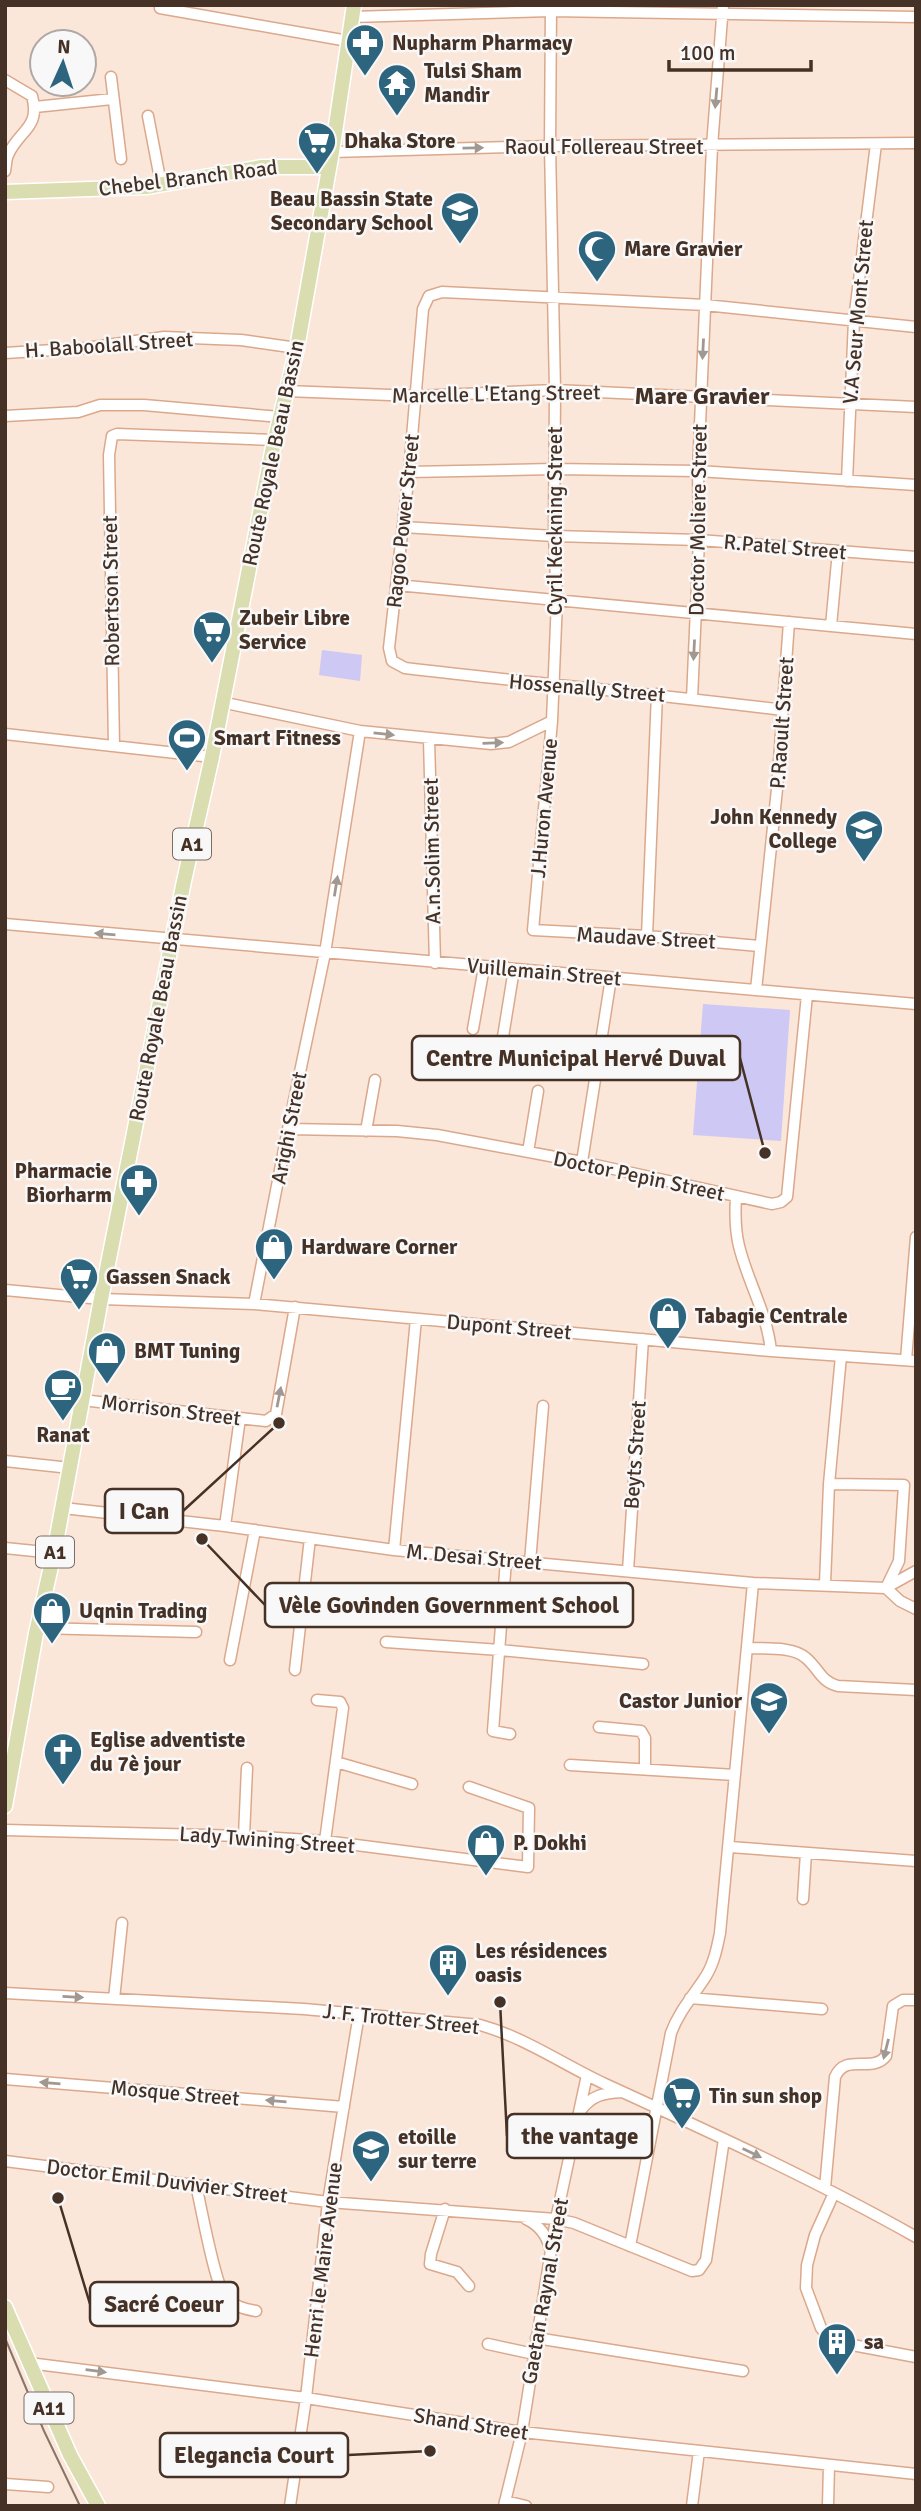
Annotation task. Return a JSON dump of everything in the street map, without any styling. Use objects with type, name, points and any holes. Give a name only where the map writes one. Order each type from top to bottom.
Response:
[{"type":"main road","name":"Route Royale Beau Bassin","points":[[5,1806],[37,1628],[63,1508],[101,1299],[184,881],[212,757],[274,440],[297,348],[332,152],[353,11]]},
{"type":"main road","name":"Chebel Branch Road","points":[[5,192],[75,191],[161,184],[262,167],[328,167]]},
{"type":"main road","name":"A11","points":[[5,2307],[70,2455],[98,2506]]},
{"type":"street","points":[[160,8],[348,41]]},
{"type":"street","points":[[353,11],[550,8],[723,10],[916,17]]},
{"type":"street","name":"Cyril Keckning Street","points":[[550,8],[555,390],[553,469],[557,600],[553,686]]},
{"type":"street","name":"Doctor Moliere Street","points":[[692,699],[699,540],[698,471],[712,146],[723,10]]},
{"type":"street","points":[[111,77],[121,159]]},
{"type":"street","points":[[5,80],[32,96],[35,107],[35,117],[7,153],[5,171]]},
{"type":"street","points":[[35,107],[112,99]]},
{"type":"street","points":[[148,116],[161,184]]},
{"type":"street","name":"V.A Seur Mont Street","points":[[847,481],[854,320],[876,144]]},
{"type":"street","name":"Raoul Follereau Street","points":[[332,152],[550,146],[916,144]]},
{"type":"street","name":"Ragoo Power Street","points":[[393,661],[389,648],[409,472],[423,309],[429,296],[442,292],[553,298]]},
{"type":"street","points":[[553,298],[705,305],[916,327]]},
{"type":"street","name":"H. Baboolall Street","points":[[5,353],[86,348],[164,337],[241,340],[297,348]]},
{"type":"street","name":"Marcelle L'Etang Street","points":[[286,391],[416,396],[555,390],[916,407]]},
{"type":"street","points":[[5,416],[78,412],[100,405],[144,405],[280,417]]},
{"type":"street","name":"Robertson Street","points":[[114,746],[109,455],[112,436],[117,434],[274,440]]},
{"type":"street","points":[[409,472],[553,469],[698,471],[916,485]]},
{"type":"street","name":"R.Patel Street","points":[[403,527],[554,536],[699,540],[916,557]]},
{"type":"street","points":[[831,626],[838,551]]},
{"type":"street","points":[[397,585],[916,634]]},
{"type":"street","name":"P.Raoult Street","points":[[756,990],[789,622]]},
{"type":"street","name":"Hossenally Street","points":[[393,661],[405,668],[783,710]]},
{"type":"street","name":"J.Huron Avenue","points":[[533,930],[553,686]]},
{"type":"street","points":[[647,936],[657,694]]},
{"type":"street","points":[[221,702],[360,731],[491,744],[509,742],[552,721]]},
{"type":"street","name":"Arighi Street","points":[[254,1304],[325,953],[360,731]]},
{"type":"street","points":[[5,734],[212,757]]},
{"type":"street","name":"A.n.Solim Street","points":[[429,739],[435,963]]},
{"type":"street","name":"Vuillemain Street","points":[[5,924],[916,1004]]},
{"type":"street","name":"Maudave Street","points":[[533,930],[760,946]]},
{"type":"street","points":[[473,1029],[484,967]]},
{"type":"street","points":[[502,1043],[514,970]]},
{"type":"street","points":[[582,1162],[611,978]]},
{"type":"street","name":"Doctor Pepin Street","points":[[288,1129],[437,1135],[582,1162],[736,1197],[772,1204],[781,1202],[787,1197],[807,995]]},
{"type":"street","points":[[366,1131],[375,1080]]},
{"type":"street","points":[[528,1152],[538,1091]]},
{"type":"street","points":[[736,1197],[735,1222],[740,1247],[769,1328],[771,1351]]},
{"type":"street","points":[[911,1361],[916,1237]]},
{"type":"street","name":"Dupont Street","points":[[5,1290],[101,1299],[296,1307],[771,1351],[911,1361]]},
{"type":"street","name":"Morrison Street","points":[[82,1400],[266,1421],[276,1414],[296,1307]]},
{"type":"street","points":[[394,1550],[416,1318]]},
{"type":"street","name":"Beyts Street","points":[[628,1572],[643,1339]]},
{"type":"street","points":[[825,1584],[829,1483],[841,1356]]},
{"type":"street","points":[[530,1562],[544,1406]]},
{"type":"street","points":[[225,1526],[240,1418]]},
{"type":"street","points":[[5,1461],[70,1468]]},
{"type":"street","points":[[829,1483],[904,1485],[899,1561],[887,1588]]},
{"type":"street","name":"M. Desai Street","points":[[63,1508],[225,1526],[394,1550],[753,1583],[887,1588]]},
{"type":"street","points":[[230,1660],[255,1530]]},
{"type":"street","points":[[295,1670],[310,1538]]},
{"type":"street","points":[[5,1548],[54,1553]]},
{"type":"street","points":[[506,1560],[493,1731],[510,1734]]},
{"type":"street","points":[[887,1588],[916,1571]]},
{"type":"street","points":[[629,2246],[671,2033],[676,2019],[707,1973],[720,1933],[753,1583]]},
{"type":"street","points":[[887,1588],[900,1601],[916,1609]]},
{"type":"street","points":[[37,1628],[196,1632]]},
{"type":"street","points":[[386,1642],[643,1664]]},
{"type":"street","points":[[747,1647],[798,1653],[806,1658],[822,1679],[838,1686],[916,1690]]},
{"type":"street","points":[[317,1700],[340,1703],[343,1708],[325,1841]]},
{"type":"street","points":[[599,1727],[641,1731],[645,1738],[645,1769]]},
{"type":"street","points":[[336,1762],[412,1784]]},
{"type":"street","points":[[570,1765],[735,1775]]},
{"type":"street","points":[[244,1836],[247,1768]]},
{"type":"street","name":"Lady Twining Street","points":[[5,1830],[244,1836],[325,1841],[528,1867],[529,1808],[469,1787]]},
{"type":"street","points":[[730,1847],[916,1861]]},
{"type":"street","points":[[803,1899],[806,1853]]},
{"type":"street","points":[[114,1999],[122,1923]]},
{"type":"street","name":"J. F. Trotter Street","points":[[5,1993],[359,2014],[480,2025],[498,2030],[829,2190],[916,2237]]},
{"type":"street","points":[[690,1998],[822,2009]]},
{"type":"street","points":[[916,2000],[903,2000],[893,2006],[886,2056],[883,2060],[872,2064],[849,2063],[838,2070],[835,2077],[829,2190],[807,2265],[806,2288],[821,2328],[828,2337],[842,2343],[916,2357]]},
{"type":"street","name":"Henri le Maire Avenue","points":[[290,2506],[306,2398],[328,2202],[359,2014]]},
{"type":"street","name":"Gaetan Raynal Street","points":[[504,2504],[522,2432],[556,2219],[587,2075]]},
{"type":"street","name":"Mosque Street","points":[[5,2079],[344,2106]]},
{"type":"street","points":[[579,2112],[587,2101],[597,2095],[623,2092]]},
{"type":"street","name":"Doctor Emil Duvivier Street","points":[[5,2161],[328,2202],[556,2219],[574,2223],[684,2269],[699,2270],[706,2260],[724,2139]]},
{"type":"street","points":[[196,2185],[220,2287],[231,2302],[241,2308],[256,2311]]},
{"type":"street","points":[[445,2209],[430,2254],[430,2264],[457,2272],[469,2286]]},
{"type":"street","points":[[518,2215],[538,2226],[545,2235],[551,2252]]},
{"type":"street","points":[[536,2338],[743,2371]]},
{"type":"street","points":[[488,2344],[534,2354]]},
{"type":"street","name":"Shand Street","points":[[29,2363],[306,2398],[522,2432],[916,2474]]},
{"type":"street","points":[[692,2506],[699,2451]]},
{"type":"street","points":[[828,2506],[829,2465]]},
{"type":"street","points":[[5,2484],[48,2487]]},
{"type":"street","points":[[504,2504],[526,2506]]},
{"type":"shaded area","points":[[322,650],[362,655],[360,681],[319,675]]},
{"type":"shaded area","points":[[703,1004],[790,1010],[781,1141],[693,1135]]},
{"type":"tram line","points":[[5,2338],[44,2431],[80,2506]]},
{"type":"place","name":"Nupharm Pharmacy","points":[[365,77]]},
{"type":"place","name":"Tulsi Sham Mandir","points":[[397,117]]},
{"type":"place","name":"Dhaka Store","points":[[317,175]]},
{"type":"place","name":"Beau Bassin State Secondary School","points":[[460,245]]},
{"type":"place","name":"Mare Gravier","points":[[597,283]]},
{"type":"place","name":"Zubeir Libre Service","points":[[212,664]]},
{"type":"place","name":"Smart Fitness","points":[[187,772]]},
{"type":"place","name":"John Kennedy College","points":[[864,863]]},
{"type":"place","name":"Centre Municipal Hervé Duval","points":[[765,1153]]},
{"type":"place","name":"Pharmacie Biorharm","points":[[139,1217]]},
{"type":"place","name":"Hardware Corner","points":[[274,1281]]},
{"type":"place","name":"Gassen Snack","points":[[79,1311]]},
{"type":"place","name":"Tabagie Centrale","points":[[668,1350]]},
{"type":"place","name":"BMT Tuning","points":[[107,1385]]},
{"type":"place","name":"Ranat","points":[[63,1422]]},
{"type":"place","name":"I Can","points":[[279,1423]]},
{"type":"place","name":"Vèle Govinden Government School","points":[[202,1539]]},
{"type":"place","name":"Uqnin Trading","points":[[52,1645]]},
{"type":"place","name":"Castor Junior","points":[[769,1735]]},
{"type":"place","name":"Eglise adventiste du 7è jour","points":[[63,1786]]},
{"type":"place","name":"P. Dokhi","points":[[486,1877]]},
{"type":"place","name":"Les résidences oasis","points":[[448,1997]]},
{"type":"place","name":"the vantage","points":[[500,2002]]},
{"type":"place","name":"Tin sun shop","points":[[682,2130]]},
{"type":"place","name":"etoille sur terre","points":[[371,2183]]},
{"type":"place","name":"Sacré Coeur","points":[[58,2198]]},
{"type":"place","name":"sa","points":[[837,2376]]},
{"type":"place","name":"Elegancia Court","points":[[430,2451]]},
{"type":"district","name":"Mare Gravier","points":[[702,396]]}]
